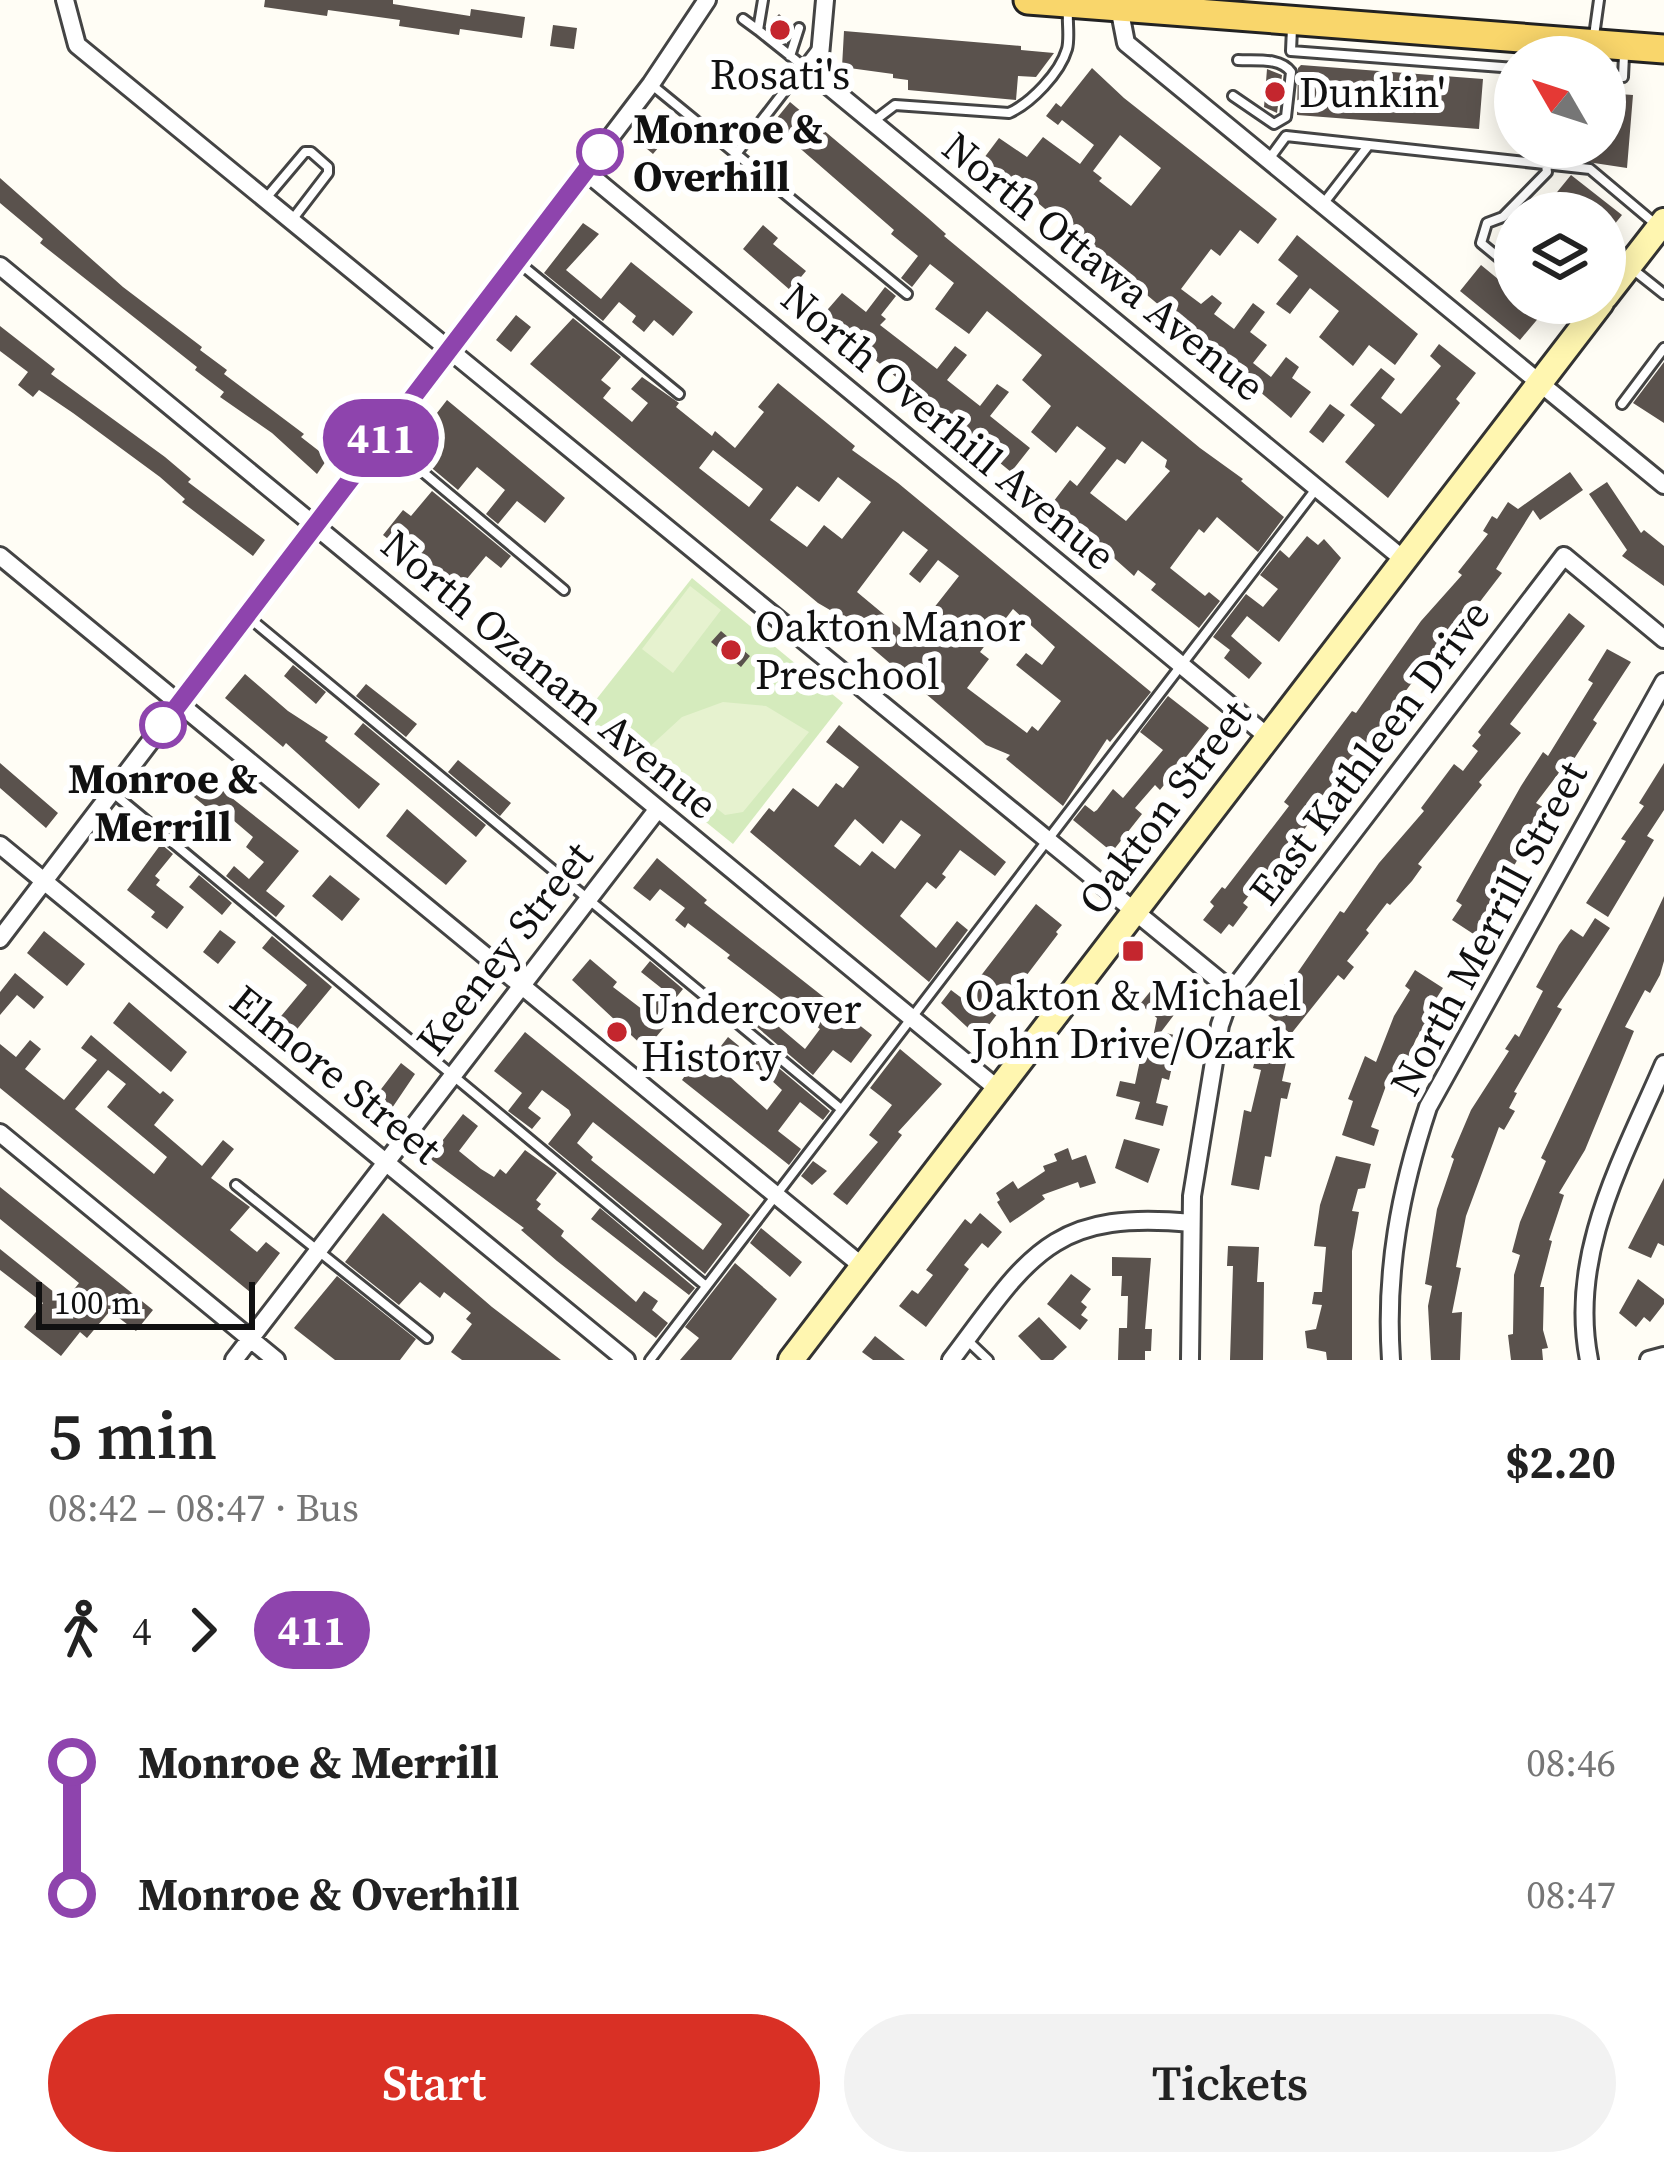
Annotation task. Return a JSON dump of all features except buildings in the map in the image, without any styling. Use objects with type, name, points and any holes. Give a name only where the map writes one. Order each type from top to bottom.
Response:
[{"type":"main road","points":[[1030,0],[1264,9],[1292,20],[1494,36]]},
{"type":"main road","points":[[1626,46],[1664,49]]},
{"type":"main road","name":"Oakton Street","points":[[1626,270],[1662,224]]},
{"type":"main road","name":"Oakton Street","points":[[791,1360],[1584,324]]},
{"type":"street","points":[[65,0],[77,45],[1232,991],[1220,1025],[1198,1148],[1190,1223],[1190,1360]]},
{"type":"street","points":[[0,939],[651,84],[706,0]]},
{"type":"street","name":"North Ottawa Avenue","points":[[824,0],[820,76],[1403,559]]},
{"type":"street","points":[[1119,7],[1126,43],[1664,485]]},
{"type":"street","name":"North Overhill Avenue","points":[[585,171],[1267,736]]},
{"type":"street","name":"North Ozanam Avenue","points":[[0,266],[999,1090]]},
{"type":"street","points":[[0,556],[862,1266]]},
{"type":"street","name":"East Kathleen Drive","points":[[1232,991],[1564,556],[1664,639]]},
{"type":"street","name":"North Merrill Street","points":[[1391,1360],[1389,1285],[1394,1238],[1413,1152],[1429,1107],[1664,682]]},
{"type":"street","name":"Keeney Street","points":[[235,1360],[657,810]]},
{"type":"street","name":"Elmore Street","points":[[0,845],[626,1360]]},
{"type":"street","points":[[1589,1360],[1584,1284],[1594,1234],[1664,1064]]},
{"type":"street","points":[[0,1133],[276,1360]]},
{"type":"street","points":[[951,1360],[1028,1262],[1069,1233],[1121,1220],[1190,1223]]},
{"type":"street","points":[[1649,1360],[1664,1356]]},
{"type":"lane","points":[[758,30],[763,0]]},
{"type":"lane","points":[[1595,36],[1599,0]]},
{"type":"lane","points":[[872,122],[895,105],[1009,113],[1022,107],[1066,50],[1068,2]]},
{"type":"lane","points":[[743,19],[803,67]]},
{"type":"lane","points":[[1292,20],[1291,51],[1494,67]]},
{"type":"lane","points":[[790,56],[799,28]]},
{"type":"lane","points":[[736,154],[821,44]]},
{"type":"lane","points":[[1233,96],[1265,122],[1274,124],[1286,117],[1288,66],[1238,60]]},
{"type":"lane","points":[[651,84],[907,294]]},
{"type":"lane","points":[[1269,159],[1286,136],[1494,159]]},
{"type":"lane","points":[[1323,204],[1369,145]]},
{"type":"lane","points":[[264,200],[305,152],[310,152],[328,167],[328,173],[291,221]]},
{"type":"lane","points":[[1527,192],[1546,168]]},
{"type":"lane","points":[[1572,168],[1590,170],[1662,224]]},
{"type":"lane","points":[[1494,220],[1487,223],[1480,243],[1494,255]]},
{"type":"lane","points":[[517,261],[680,394]]},
{"type":"lane","points":[[1629,266],[1664,294]]},
{"type":"lane","points":[[1578,324],[1582,327]]},
{"type":"lane","points":[[1622,404],[1664,348]]},
{"type":"lane","points":[[381,437],[564,590]]},
{"type":"lane","points":[[650,1360],[1316,488]]},
{"type":"lane","points":[[246,616],[842,1109]]},
{"type":"lane","points":[[112,792],[706,1286]]},
{"type":"lane","points":[[236,1185],[427,1338]]},
{"type":"lane","points":[[966,1340],[988,1360]]},
{"type":"green space","points":[[692,578],[843,703],[733,844],[580,720]]},
{"type":"green space","points":[[690,586],[721,610],[673,673],[642,649]]},
{"type":"green space","points":[[723,702],[766,706],[809,732],[743,812],[725,815],[645,751],[682,717]]},
{"type":"bus line","name":"411","points":[[163,725],[600,152]]},
{"type":"place","name":"Rosati's","points":[[780,30]]},
{"type":"place","name":"Dunkin'","points":[[1275,92]]},
{"type":"place","name":"Monroe & Overhill","points":[[600,152]]},
{"type":"place","name":"Oakton Manor Preschool","points":[[731,650]]},
{"type":"place","name":"Monroe & Merrill","points":[[163,725]]},
{"type":"place","name":"Oakton & Michael John Drive/Ozark","points":[[1133,951]]},
{"type":"place","name":"Undercover History","points":[[617,1032]]}]
